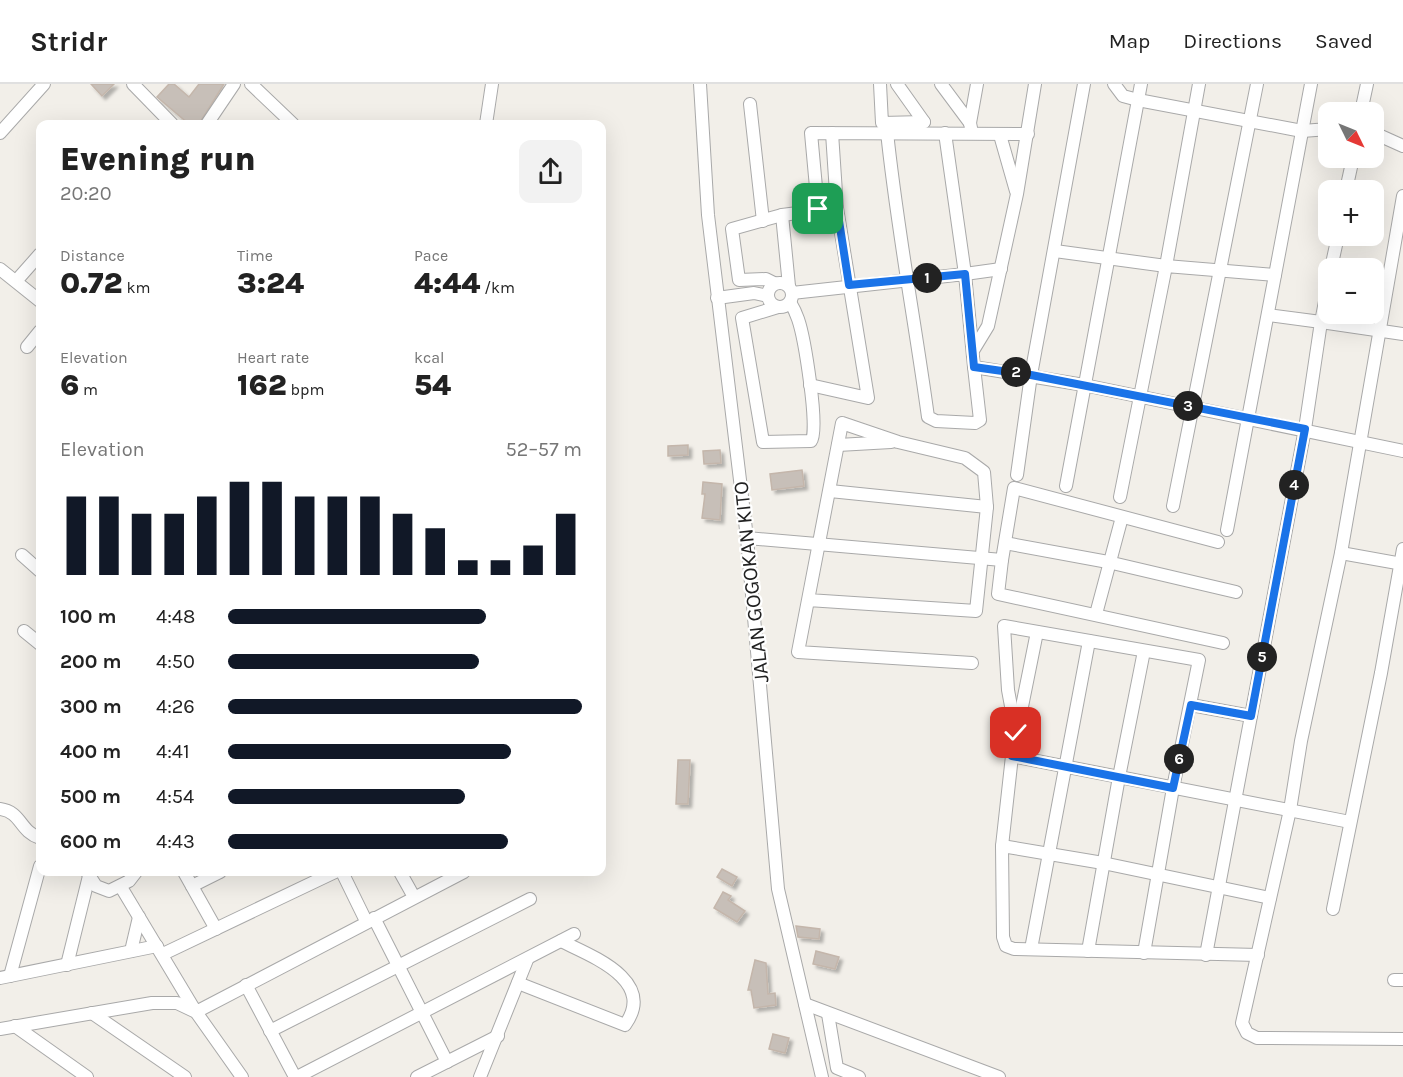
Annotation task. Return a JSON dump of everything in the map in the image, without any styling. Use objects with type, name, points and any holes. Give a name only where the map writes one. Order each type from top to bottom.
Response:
[{"type":"street","points":[[0,133],[44,84]]},
{"type":"street","points":[[133,84],[167,120]]},
{"type":"street","points":[[210,120],[234,84]]},
{"type":"street","points":[[251,84],[290,120]]},
{"type":"street","points":[[487,120],[492,84]]},
{"type":"street","name":"JALAN GOGOKAN KITO","points":[[700,84],[708,214],[747,538],[778,889],[822,1077]]},
{"type":"street","points":[[880,84],[882,123],[924,122],[897,84]]},
{"type":"street","points":[[941,84],[971,128]]},
{"type":"street","points":[[971,128],[977,84]]},
{"type":"street","points":[[974,349],[988,326],[1017,194],[1035,84]]},
{"type":"street","points":[[1017,475],[1031,375],[1084,84]]},
{"type":"street","points":[[1114,84],[1124,96],[1138,100],[1302,131],[1318,130]]},
{"type":"street","points":[[1066,486],[1141,84]]},
{"type":"street","points":[[1120,497],[1199,84]]},
{"type":"street","points":[[1173,506],[1257,84]]},
{"type":"street","points":[[1227,530],[1311,84]]},
{"type":"street","points":[[1363,102],[1367,84]]},
{"type":"street","points":[[750,104],[763,220]]},
{"type":"street","points":[[818,209],[811,133],[945,133],[971,128],[1000,135],[1028,134]]},
{"type":"street","points":[[887,132],[894,202],[909,280],[928,417],[936,421],[975,423],[980,420],[974,349],[945,133]]},
{"type":"street","points":[[810,385],[868,398],[837,208],[832,133]]},
{"type":"street","points":[[1000,135],[1017,194]]},
{"type":"street","points":[[1384,137],[1403,146]]},
{"type":"street","points":[[1403,196],[1341,553],[1301,741],[1290,810],[1242,1023],[1247,1033],[1257,1038],[1403,1039]]},
{"type":"street","points":[[774,284],[766,279],[739,280],[732,229],[782,215],[837,208]]},
{"type":"street","points":[[782,215],[790,293],[798,318],[816,428],[813,439],[805,442],[763,442],[742,318],[778,307],[790,293],[1000,269]]},
{"type":"street","points":[[1055,251],[1166,266],[1275,276]]},
{"type":"street","points":[[17,280],[36,259]]},
{"type":"street","points":[[0,269],[17,280],[36,297]]},
{"type":"street","points":[[778,307],[770,302],[769,289],[774,284],[782,282],[790,293]]},
{"type":"street","points":[[717,298],[754,293],[768,296]]},
{"type":"street","points":[[1268,315],[1318,322]]},
{"type":"street","points":[[1206,955],[1305,429],[1321,324]]},
{"type":"street","points":[[1334,324],[1403,334]]},
{"type":"street","points":[[27,347],[36,336]]},
{"type":"street","points":[[974,367],[1084,385],[1403,451]]},
{"type":"street","points":[[808,600],[976,611],[987,507],[984,472],[965,458],[898,442],[842,423],[798,652],[972,663]]},
{"type":"street","points":[[838,445],[898,442]]},
{"type":"street","points":[[1218,542],[1014,488],[998,594],[1223,643]]},
{"type":"street","points":[[830,491],[987,507]]},
{"type":"street","points":[[1096,614],[1108,562],[1122,517]]},
{"type":"street","points":[[747,538],[1002,560]]},
{"type":"street","points":[[1005,543],[1108,562],[1236,592]]},
{"type":"street","points":[[1334,909],[1402,564],[1403,549]]},
{"type":"street","points":[[1341,553],[1402,564]]},
{"type":"street","points":[[22,555],[36,567]]},
{"type":"street","points":[[1016,733],[1008,690],[1004,626],[1199,660],[1173,788],[1144,953]]},
{"type":"street","points":[[24,631],[36,641]]},
{"type":"street","points":[[1037,632],[1012,756],[1002,846],[1003,937],[1006,946],[1030,949],[1258,955]]},
{"type":"street","points":[[1030,949],[1089,641]]},
{"type":"street","points":[[1088,951],[1144,651]]},
{"type":"street","points":[[1191,705],[1251,716]]},
{"type":"street","points":[[1012,756],[1350,822]]},
{"type":"street","points":[[0,809],[12,812],[26,832],[36,836]]},
{"type":"street","points":[[1002,846],[1103,863],[1270,898]]},
{"type":"street","points":[[37,876],[5,977],[131,951],[160,950],[216,929],[327,876]]},
{"type":"street","points":[[67,965],[88,876]]},
{"type":"street","points":[[89,876],[96,886],[109,891],[121,887],[133,876]]},
{"type":"street","points":[[186,876],[216,929]]},
{"type":"street","points":[[192,886],[212,876]]},
{"type":"street","points":[[344,876],[398,967],[447,1062]]},
{"type":"street","points":[[402,876],[414,897]]},
{"type":"street","points":[[196,1012],[453,876]]},
{"type":"street","points":[[121,887],[196,1012],[242,1077]]},
{"type":"street","points":[[270,1031],[530,899]]},
{"type":"street","points":[[131,951],[139,917]]},
{"type":"street","points":[[246,985],[296,1077],[574,934]]},
{"type":"street","points":[[518,983],[625,1025],[633,1005],[631,990],[621,976],[610,965],[561,941]]},
{"type":"street","points":[[480,1077],[527,960]]},
{"type":"street","points":[[0,1029],[165,1002],[177,1003],[196,1012]]},
{"type":"street","points":[[805,1004],[999,1077]]},
{"type":"street","points":[[92,1014],[185,1077]]},
{"type":"street","points":[[828,1014],[837,1068],[859,1077]]},
{"type":"street","points":[[15,1026],[87,1077]]},
{"type":"street","points":[[417,1077],[498,1036]]},
{"type":"building","points":[[91,84],[114,84],[102,96]]},
{"type":"building","points":[[169,84],[174,84],[189,97],[199,84],[224,84],[202,120],[184,120],[157,97]]},
{"type":"building","points":[[688,445],[688,455],[668,456],[668,446]]},
{"type":"building","points":[[720,450],[721,463],[704,464],[703,451]]},
{"type":"building","points":[[802,470],[804,486],[772,490],[770,474]]},
{"type":"building","points":[[703,482],[722,484],[720,520],[702,518],[705,494],[702,494]]},
{"type":"building","points":[[678,760],[690,760],[688,804],[676,804]]},
{"type":"building","points":[[722,869],[737,877],[732,886],[717,877]]},
{"type":"building","points":[[723,892],[731,896],[728,900],[745,911],[737,922],[714,908]]},
{"type":"building","points":[[796,926],[820,929],[819,939],[798,937]]},
{"type":"building","points":[[816,951],[839,957],[835,969],[813,964]]},
{"type":"building","points":[[755,960],[766,963],[768,994],[775,993],[776,1005],[754,1008],[751,990],[748,990]]},
{"type":"building","points":[[773,1034],[789,1038],[785,1053],[769,1049]]},
{"type":"route","points":[[818,209],[837,208],[849,285],[965,274],[974,367],[1031,375],[1305,429],[1251,716],[1191,705],[1173,788],[1012,756],[1016,733]]}]
